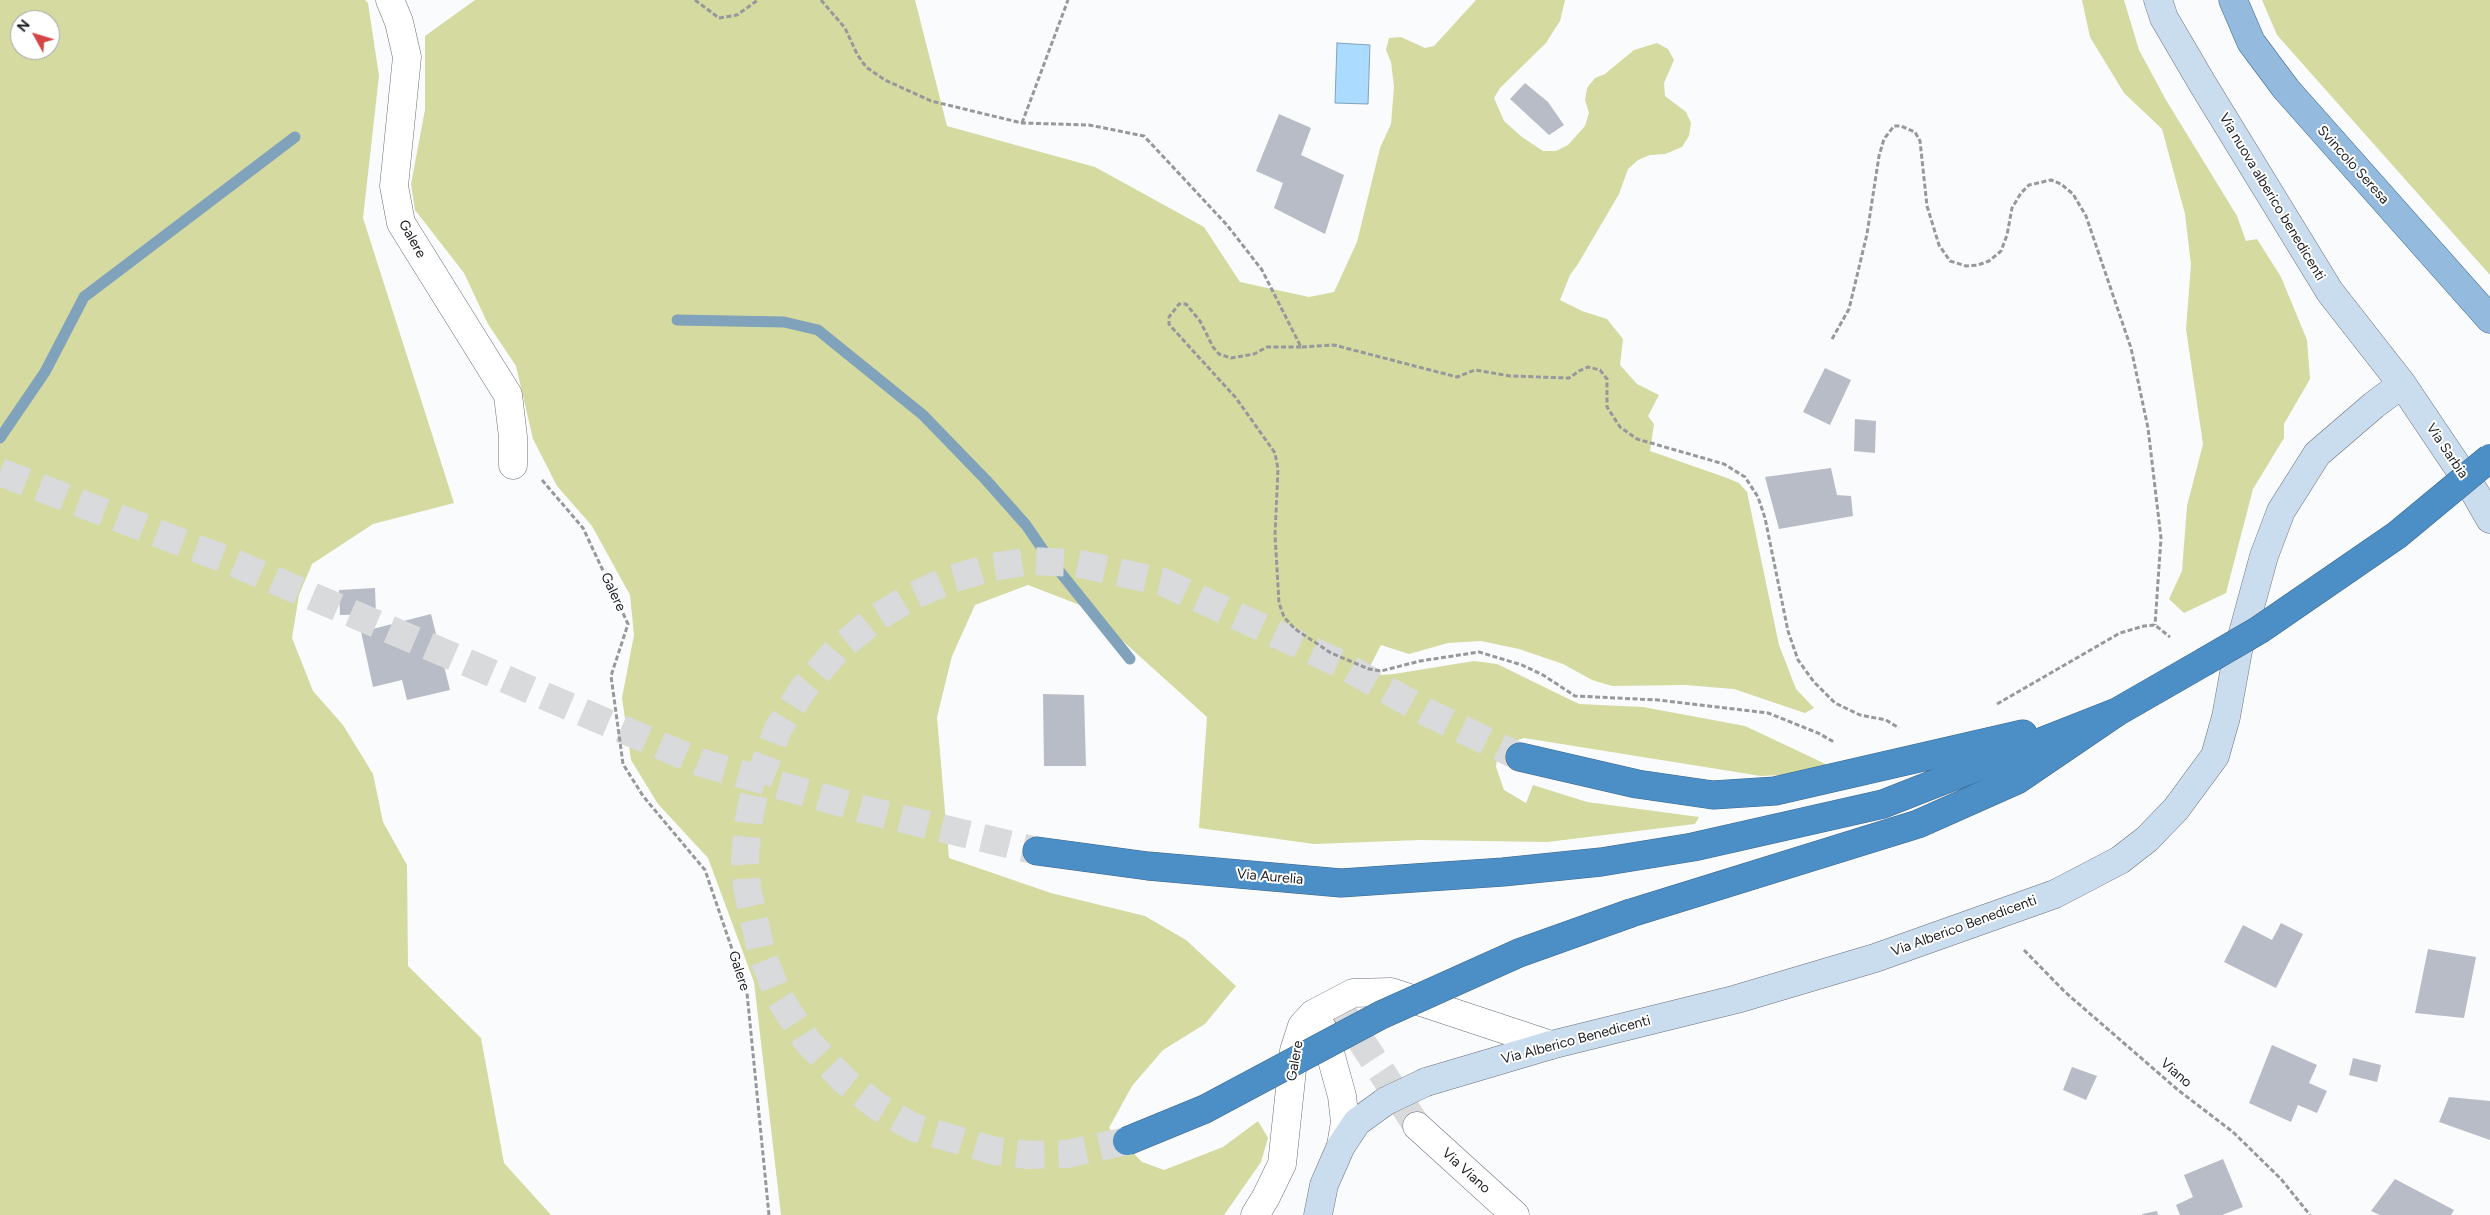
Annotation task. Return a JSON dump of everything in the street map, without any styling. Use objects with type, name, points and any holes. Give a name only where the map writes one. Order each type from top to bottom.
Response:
[{"type":"highway","points":[[1127,1141],[1204,1109],[1381,1015],[1519,953],[1631,913],[1918,824],[2017,780],[2117,712],[2259,630],[2397,535],[2490,458]]},
{"type":"highway","points":[[1520,756],[1637,784],[1713,795],[1775,791],[2117,712]]},
{"type":"highway","name":"Via Aurelia","points":[[1037,851],[1148,866],[1340,883],[1503,872],[1601,862],[1693,847],[1883,804],[2117,712]]},
{"type":"main road","name":"Svincolo Seresa","points":[[2233,0],[2251,42],[2286,89],[2490,320]]},
{"type":"street","name":"Galere","points":[[390,0],[399,22],[406,57],[394,186],[401,223],[508,395],[513,437],[513,465]]},
{"type":"street","name":"Via nuova alberico benedicenti","points":[[2158,0],[2164,18],[2202,83],[2330,292],[2402,384]]},
{"type":"street","name":"Via Sarbia","points":[[2402,384],[2474,491],[2490,519]]},
{"type":"street","name":"Via Alberico Benedicenti","points":[[1318,1215],[1324,1185],[1340,1146],[1357,1122],[1386,1101],[1426,1082],[1551,1045],[1737,999],[1875,958],[2055,894],[2089,878],[2120,860],[2147,839],[2176,809],[2215,756],[2226,717],[2243,632],[2264,556],[2281,511],[2317,454],[2374,405],[2402,384]]},
{"type":"street","points":[[1313,1014],[1353,993],[1391,992],[1551,1045]]},
{"type":"street","name":"Galere","points":[[1255,1215],[1282,1164],[1294,1051],[1302,1026],[1313,1014],[1324,1031],[1342,1096],[1345,1122],[1340,1146]]},
{"type":"street","name":"Via Viano","points":[[1417,1126],[1514,1215]]},
{"type":"path","points":[[695,0],[720,18],[737,15],[758,0]]},
{"type":"path","points":[[821,0],[844,28],[857,54],[866,66],[885,80],[931,101],[1022,122],[1089,125],[1144,136],[1227,225],[1262,270],[1301,347]]},
{"type":"path","points":[[1022,122],[1068,0]]},
{"type":"path","points":[[1832,339],[1848,308],[1867,234],[1879,156],[1884,139],[1894,126],[1907,128],[1915,132],[1920,141],[1927,206],[1939,245],[1950,261],[1966,266],[1978,265],[1988,261],[2001,251],[2007,235],[2012,208],[2021,193],[2029,185],[2051,180],[2061,184],[2073,194],[2086,216],[2131,348],[2148,428],[2161,538],[2155,626]]},
{"type":"path","points":[[1835,743],[1818,733],[1768,713],[1658,700],[1575,696],[1543,675],[1522,665],[1479,652],[1420,661],[1381,671],[1369,669],[1331,653],[1295,629],[1284,617],[1279,603],[1275,535],[1278,469],[1275,453],[1257,425],[1236,398],[1169,324],[1169,318],[1179,304],[1186,304],[1200,321],[1213,347],[1219,354],[1231,358],[1254,354],[1267,347],[1334,345],[1365,351],[1420,369],[1456,376],[1475,370],[1510,376],[1569,378],[1579,370],[1588,367],[1600,370],[1607,380],[1607,407],[1620,427],[1637,439],[1724,464],[1745,477],[1758,497],[1765,518],[1788,631],[1798,660],[1814,682],[1836,703],[1860,715],[1886,720],[1901,729]]},
{"type":"path","name":"Galere","points":[[513,465],[537,474],[583,528],[628,624],[611,676],[623,764],[643,796],[705,870],[747,993],[769,1215]]},
{"type":"path","points":[[1990,708],[2120,633],[2144,626],[2155,626],[2170,637]]},
{"type":"path","name":"Viano","points":[[2024,950],[2065,992],[2178,1090],[2233,1132],[2281,1179],[2310,1215]]},
{"type":"green space","points":[[0,0],[365,0],[368,3],[379,76],[363,218],[454,503],[373,524],[312,564],[299,595],[292,638],[313,691],[343,725],[373,774],[383,822],[407,865],[408,966],[481,1038],[504,1163],[551,1215],[0,1215]]},
{"type":"green space","points":[[475,0],[915,0],[947,126],[1095,167],[1204,227],[1240,282],[1309,297],[1334,292],[1357,242],[1380,148],[1391,124],[1394,87],[1391,62],[1386,50],[1389,38],[1401,37],[1425,48],[1434,46],[1476,0],[1565,0],[1560,21],[1546,43],[1500,88],[1494,98],[1504,121],[1522,137],[1543,151],[1556,151],[1568,145],[1585,126],[1589,113],[1585,100],[1587,88],[1595,78],[1605,74],[1634,50],[1657,43],[1668,49],[1674,60],[1664,83],[1665,96],[1686,112],[1691,123],[1689,136],[1682,147],[1665,154],[1650,155],[1638,160],[1628,169],[1619,194],[1570,275],[1560,300],[1582,311],[1607,319],[1623,339],[1620,365],[1637,384],[1659,395],[1648,416],[1654,424],[1650,451],[1739,483],[1747,492],[1779,645],[1796,689],[1814,708],[1805,713],[1734,689],[1685,685],[1612,686],[1592,680],[1563,664],[1519,649],[1481,641],[1448,643],[1409,654],[1381,645],[1365,676],[1394,674],[1474,661],[1497,664],[1579,704],[1643,707],[1745,726],[1832,767],[1801,774],[1761,776],[1524,738],[1512,742],[1498,753],[1496,767],[1504,790],[1526,803],[1533,785],[1587,802],[1699,817],[1695,824],[1547,842],[1420,840],[1314,844],[1199,828],[1207,717],[1085,607],[1028,585],[975,605],[952,656],[937,717],[949,858],[1051,893],[1145,916],[1186,940],[1236,986],[1205,1024],[1163,1050],[1132,1086],[1109,1128],[1142,1162],[1164,1170],[1223,1147],[1258,1121],[1268,1138],[1261,1162],[1224,1215],[781,1215],[754,982],[708,858],[658,804],[631,760],[622,698],[634,635],[630,595],[592,526],[557,486],[533,439],[516,366],[488,324],[464,273],[415,210],[411,184],[425,110],[425,36]]},
{"type":"green space","points":[[2082,0],[2124,0],[2139,50],[2166,100],[2237,216],[2246,241],[2257,239],[2281,277],[2307,340],[2310,379],[2284,424],[2284,438],[2253,489],[2226,593],[2184,613],[2169,599],[2182,571],[2187,506],[2203,444],[2186,329],[2191,265],[2185,214],[2162,129],[2124,93],[2090,37]]},
{"type":"green space","points":[[2262,0],[2490,0],[2490,275],[2277,35]]},
{"type":"water","points":[[1337,43],[1370,45],[1368,104],[1335,103]]},
{"type":"building","points":[[1525,83],[1548,102],[1564,125],[1549,135],[1510,99]]},
{"type":"building","points":[[1279,114],[1311,128],[1301,155],[1344,175],[1325,234],[1274,208],[1283,183],[1256,171]]},
{"type":"building","points":[[1825,368],[1851,380],[1830,425],[1803,412]]},
{"type":"building","points":[[1855,419],[1876,421],[1875,453],[1854,451]]},
{"type":"building","points":[[1831,468],[1837,495],[1851,496],[1853,516],[1779,529],[1765,477]]},
{"type":"building","points":[[375,588],[376,614],[340,615],[339,590]]},
{"type":"building","points":[[431,614],[450,690],[407,700],[402,680],[373,687],[361,632]]},
{"type":"building","points":[[1043,694],[1084,695],[1086,766],[1044,766]]},
{"type":"building","points":[[2281,923],[2303,934],[2276,988],[2224,962],[2243,925],[2272,940]]},
{"type":"building","points":[[2428,949],[2476,957],[2464,1018],[2415,1013]]},
{"type":"building","points":[[2272,1045],[2317,1065],[2309,1083],[2327,1091],[2317,1113],[2298,1105],[2291,1122],[2249,1103]]},
{"type":"building","points":[[2353,1058],[2381,1065],[2377,1082],[2349,1075]]},
{"type":"building","points":[[2072,1067],[2097,1076],[2086,1100],[2063,1090]]},
{"type":"building","points":[[2449,1097],[2490,1101],[2490,1140],[2439,1122]]},
{"type":"building","points":[[2223,1159],[2243,1207],[2222,1215],[2180,1215],[2176,1205],[2193,1197],[2184,1175]]},
{"type":"building","points":[[2395,1179],[2454,1210],[2451,1215],[2380,1215],[2371,1211]]},
{"type":"building","points":[[2157,1211],[2158,1215],[2142,1215],[2142,1214]]},
{"type":"waterway","points":[[0,438],[45,372],[84,297],[295,137]]},
{"type":"waterway","points":[[677,320],[784,322],[818,330],[923,415],[986,480],[1026,525],[1048,557],[1130,659]]},
{"type":"tunnel","points":[[0,472],[232,562],[699,762],[866,810],[1037,851]]},
{"type":"tunnel","points":[[1127,1141],[1067,1154],[1029,1155],[995,1151],[913,1127],[877,1106],[845,1081],[807,1041],[780,999],[762,955],[747,888],[745,856],[749,819],[755,789],[778,729],[803,689],[837,650],[876,618],[911,597],[948,580],[992,567],[1032,561],[1076,563],[1163,582],[1341,664],[1428,713],[1520,757]]},
{"type":"tunnel","points":[[1335,1001],[1417,1126]]}]
